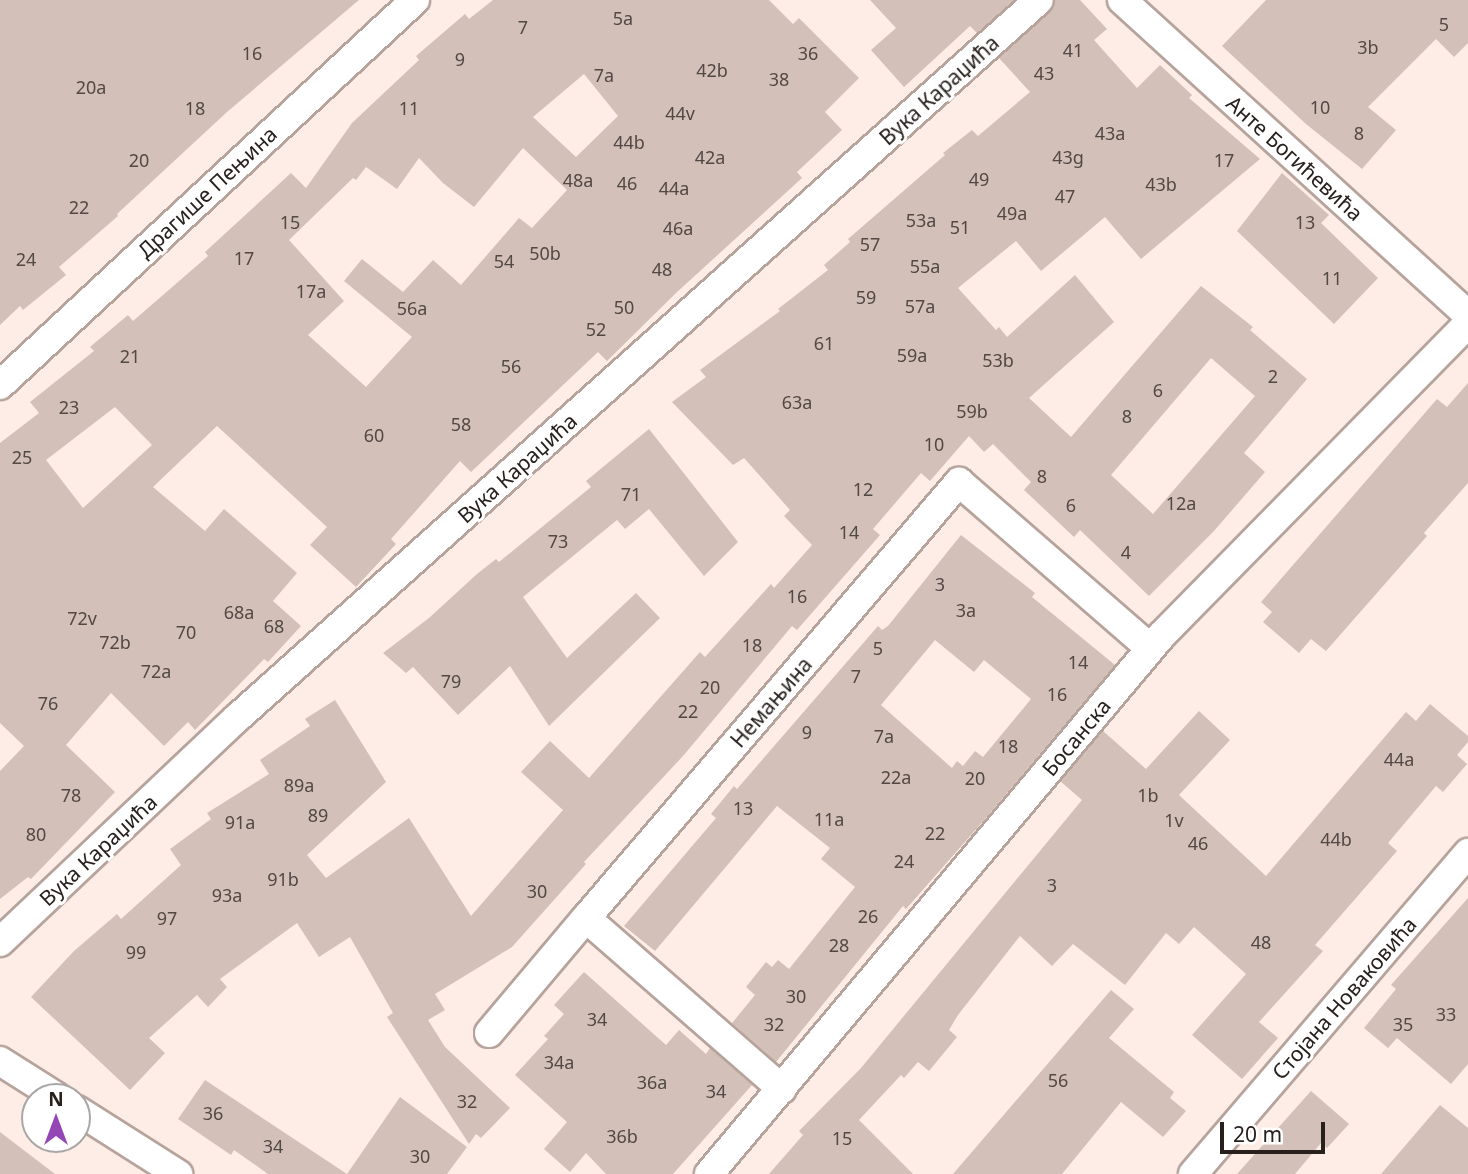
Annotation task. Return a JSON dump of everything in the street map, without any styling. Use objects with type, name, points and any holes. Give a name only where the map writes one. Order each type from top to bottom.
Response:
[{"type":"street","name":"Драгише Пењина","points":[[0,385],[415,0]]},
{"type":"street","name":"Вука Караџића","points":[[0,942],[237,718],[1039,0]]},
{"type":"street","name":"Анте Богићевића","points":[[1122,0],[1468,315]]},
{"type":"street","name":"Босанска","points":[[709,1174],[1150,648],[1468,324]]},
{"type":"street","name":"Немањина","points":[[586,918],[960,482],[1150,648]]},
{"type":"street","name":"Стојана Новаковића","points":[[1194,1174],[1468,853]]},
{"type":"street","points":[[489,1032],[586,918],[782,1089]]},
{"type":"street","points":[[0,1061],[35,1083]]},
{"type":"street","points":[[91,1119],[178,1174]]},
{"type":"building","points":[[0,0],[359,0],[227,112],[117,214],[118,216],[59,267],[66,275],[23,310],[20,306],[0,325]]},
{"type":"building","points":[[493,0],[769,0],[793,24],[799,18],[859,78],[825,112],[842,130],[797,172],[802,178],[676,293],[607,361],[598,352],[471,472],[460,461],[391,539],[396,544],[356,587],[310,545],[327,527],[217,426],[153,487],[205,531],[224,509],[297,573],[273,601],[301,626],[268,662],[264,659],[195,730],[188,722],[164,746],[111,693],[66,745],[115,792],[31,879],[28,877],[0,899],[0,771],[24,746],[0,723],[0,443],[39,413],[30,402],[94,351],[90,347],[128,315],[133,321],[208,256],[205,252],[291,173],[306,188],[352,123],[419,60],[416,56],[465,14],[469,19]],"holes":[[[584,74],[618,116],[576,157],[533,117]],[[523,148],[567,190],[532,228],[519,218],[461,285],[433,260],[403,292],[362,259],[344,281],[412,337],[366,387],[308,335],[344,301],[289,240],[353,178],[356,180],[366,167],[397,189],[419,158],[443,183],[474,207]],[[115,407],[152,445],[83,508],[46,460]]]},
{"type":"building","points":[[870,0],[1014,0],[977,33],[970,26],[904,87],[871,50],[896,28]]},
{"type":"building","points":[[1055,0],[1080,0],[1107,29],[1094,40],[1137,88],[1160,65],[1192,95],[1189,98],[1260,159],[1141,259],[1105,217],[1041,271],[1016,241],[958,288],[996,330],[999,327],[1007,337],[1075,275],[1114,322],[1029,398],[1071,437],[1201,286],[1253,327],[1250,330],[1307,379],[1244,453],[1265,472],[1214,531],[1149,596],[1080,530],[1074,537],[1024,490],[1031,482],[993,444],[984,452],[969,436],[930,481],[921,473],[873,529],[880,535],[797,630],[792,626],[683,756],[584,862],[586,864],[512,947],[435,994],[445,1010],[428,1020],[445,1047],[510,1108],[481,1138],[476,1134],[469,1144],[387,1017],[393,1013],[350,937],[319,957],[297,923],[220,979],[227,987],[208,1007],[197,995],[149,1038],[165,1053],[130,1090],[31,997],[74,951],[117,914],[121,919],[181,865],[170,849],[211,819],[207,813],[269,774],[260,760],[310,726],[305,719],[335,700],[386,782],[307,855],[326,878],[409,818],[471,916],[563,810],[521,772],[550,741],[589,778],[700,652],[705,657],[771,584],[774,588],[812,545],[784,516],[790,510],[744,458],[733,465],[672,402],[706,377],[700,370],[780,311],[778,309],[828,270],[824,265],[850,242],[848,239],[945,155],[943,153],[972,130],[978,136],[1030,92],[999,58],[1050,12]],"holes":[[[1211,358],[1255,396],[1153,514],[1111,475]]]},
{"type":"building","points":[[1266,0],[1468,0],[1468,43],[1454,57],[1436,39],[1368,107],[1396,130],[1362,169],[1306,124],[1222,46]]},
{"type":"building","points":[[1282,173],[1329,215],[1321,223],[1378,278],[1334,324],[1237,231]]},
{"type":"building","points":[[1468,383],[1468,483],[1424,533],[1427,536],[1326,651],[1311,639],[1299,653],[1263,622],[1272,612],[1261,602],[1437,399],[1447,407]]},
{"type":"building","points":[[649,429],[738,542],[704,576],[649,509],[625,529],[617,520],[523,597],[567,658],[636,593],[660,618],[549,726],[510,666],[458,715],[413,667],[406,673],[383,653],[429,618],[477,574],[496,559],[499,562],[591,487],[586,481]]},
{"type":"building","points":[[961,535],[1035,593],[1032,597],[1115,665],[906,909],[903,906],[776,1062],[732,1023],[755,995],[746,987],[766,962],[772,967],[778,960],[789,969],[855,887],[821,859],[830,848],[777,806],[655,951],[624,926],[716,818],[711,814],[734,786],[737,789],[878,626],[882,630]],"holes":[[[935,640],[974,672],[984,660],[1031,699],[983,757],[975,751],[963,766],[957,761],[952,768],[881,705]]]},
{"type":"building","points":[[1430,704],[1468,736],[1468,742],[1457,755],[1467,764],[1443,792],[1436,786],[1388,843],[1397,851],[1315,945],[1323,951],[1259,1022],[1278,1038],[1242,1079],[1192,1035],[1246,974],[1194,927],[1179,944],[1166,933],[1125,985],[1073,944],[1052,966],[1020,936],[958,1015],[949,1030],[957,1037],[929,1071],[918,1062],[904,1078],[901,1075],[859,1120],[913,1174],[769,1174],[803,1135],[799,1131],[861,1068],[1082,800],[1060,781],[1103,731],[1146,769],[1199,711],[1230,740],[1179,795],[1266,876],[1406,712],[1416,721]]},
{"type":"building","points":[[1468,898],[1468,1064],[1451,1084],[1397,1038],[1388,1048],[1364,1028],[1396,989],[1391,985]]},
{"type":"building","points":[[584,972],[666,1045],[679,1030],[706,1054],[710,1048],[752,1085],[673,1174],[606,1174],[586,1153],[570,1172],[544,1149],[567,1122],[515,1075],[548,1039],[544,1036],[564,1014],[554,1005]]},
{"type":"building","points":[[1111,990],[1134,1009],[1109,1038],[1174,1092],[1170,1098],[1186,1111],[1163,1137],[1121,1102],[1062,1174],[953,1174]]},
{"type":"building","points":[[205,1080],[347,1174],[268,1174],[234,1150],[231,1155],[178,1119]]},
{"type":"building","points":[[1311,1091],[1349,1124],[1327,1148],[1321,1143],[1295,1174],[1237,1174]]},
{"type":"building","points":[[400,1097],[467,1147],[447,1174],[347,1174]]},
{"type":"building","points":[[1440,1105],[1468,1128],[1468,1174],[1381,1174]]},
{"type":"building","points":[[0,1132],[21,1148],[21,1153],[28,1153],[55,1174],[0,1174]]}]
